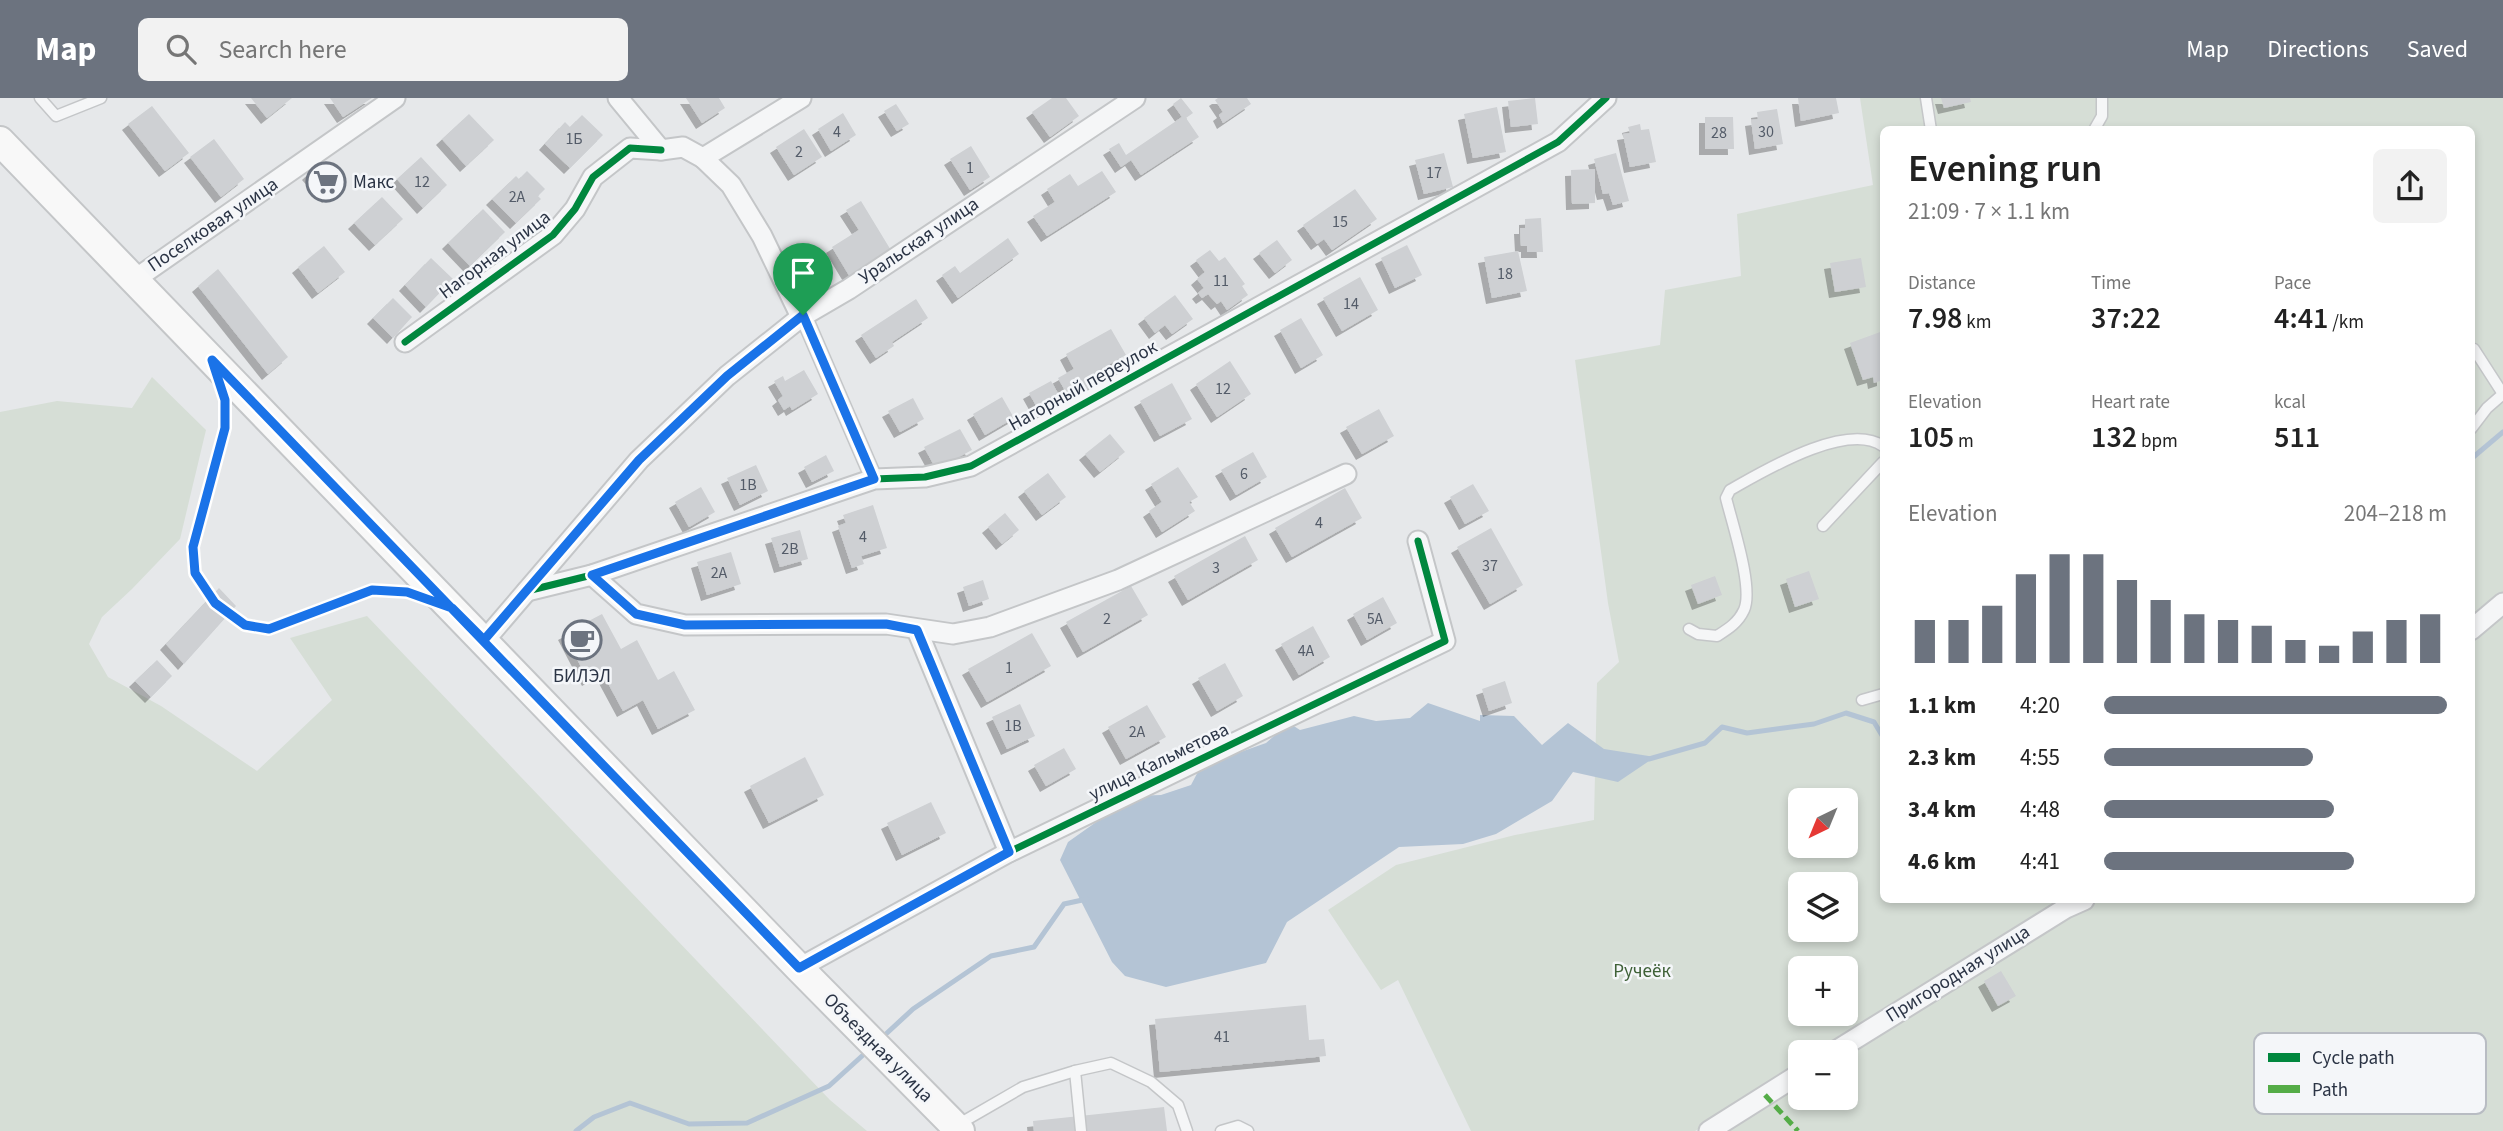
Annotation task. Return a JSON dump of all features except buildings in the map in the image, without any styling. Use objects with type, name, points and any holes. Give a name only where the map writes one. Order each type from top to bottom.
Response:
[{"type":"main road","name":"Объездная улица","points":[[0,141],[799,968],[958,1128]]},
{"type":"street","name":"Поселковая улица","points":[[134,280],[395,98]]},
{"type":"street","points":[[618,98],[661,150]]},
{"type":"street","points":[[801,98],[703,158],[731,185],[762,236],[802,316],[874,479]]},
{"type":"street","name":"Уральская улица","points":[[484,640],[639,460],[727,376],[802,316],[849,289],[1135,98]]},
{"type":"street","name":"Нагорный переулок","points":[[527,591],[592,575],[874,479],[925,477],[971,466],[1558,142],[1606,98]]},
{"type":"street","name":"Нагорная улица","points":[[405,342],[553,234],[575,209],[593,177],[631,148],[661,150],[683,147],[703,158]]},
{"type":"street","points":[[592,575],[636,614],[685,625],[886,624],[953,634],[990,627],[1106,585],[1346,474]]},
{"type":"street","name":"улица Кальметова","points":[[799,968],[1009,852],[1445,642],[1418,541]]},
{"type":"street","points":[[2475,627],[2503,603]]},
{"type":"street","points":[[917,630],[1009,852]]},
{"type":"street","name":"Пригородная улица","points":[[1853,1040],[2069,903]]},
{"type":"street","points":[[1709,1131],[1788,1081]]},
{"type":"lane","points":[[40,98],[56,116],[101,98]]},
{"type":"lane","points":[[1926,98],[1930,126]]},
{"type":"lane","points":[[2096,126],[2102,116],[2102,98]]},
{"type":"lane","points":[[2475,351],[2503,394],[2475,424]]},
{"type":"lane","points":[[212,360],[225,400],[225,428],[193,547],[195,573],[215,603],[245,625],[269,629],[372,590],[407,592],[452,608]]},
{"type":"lane","points":[[1689,629],[1698,634],[1717,636],[1736,623],[1745,608],[1746,579],[1726,498],[1730,490],[1787,459],[1846,439],[1874,440],[1880,444]]},
{"type":"lane","points":[[1823,526],[1880,465]]},
{"type":"lane","points":[[1862,700],[1880,695]]},
{"type":"lane","points":[[958,1128],[1023,1087],[1111,1063],[1151,1082],[1178,1105],[1187,1131]]},
{"type":"lane","points":[[1075,1071],[1081,1131]]},
{"type":"lane","points":[[1221,1131],[1237,1126],[1248,1131]]},
{"type":"green space","name":"Ручеёк","points":[[1860,98],[2503,98],[2503,596],[2475,622],[2475,126],[1880,126],[1880,903],[2064,903],[1842,1040],[1788,1040],[1788,1074],[1695,1131],[1471,1131],[1398,980],[1381,990],[1328,910],[1396,865],[1515,835],[1594,820],[1597,683],[1619,662],[1608,603],[1575,360],[1660,345],[1665,290],[1741,276],[1737,214],[1873,185]]},
{"type":"green space","points":[[152,377],[206,430],[180,539],[102,617],[89,644],[108,677],[161,706],[257,771],[332,700],[290,638],[367,616],[830,1100],[867,1131],[0,1131],[0,412],[57,401],[132,408]]},
{"type":"green space","points":[[2503,610],[2503,1131],[1722,1131],[1788,1089],[1788,1110],[1858,1110],[1858,1046],[2089,903],[2475,903],[2475,632]]},
{"type":"water","points":[[1428,703],[1480,721],[1480,715],[1514,716],[1542,745],[1568,723],[1604,749],[1655,757],[1618,782],[1573,772],[1552,801],[1496,834],[1463,844],[1399,847],[1287,922],[1266,963],[1166,987],[1125,976],[1112,962],[1060,860],[1068,842],[1133,796],[1161,795],[1191,785],[1201,766],[1266,743],[1289,723],[1300,730],[1354,716],[1376,721],[1410,718]]},
{"type":"waterway","points":[[2475,456],[2503,432]]},
{"type":"waterway","points":[[1649,759],[1705,743],[1722,727],[1747,733],[1814,724],[1846,713],[1874,722],[1880,732]]},
{"type":"waterway","points":[[887,1033],[913,1009],[991,956],[1034,947],[1064,904],[1087,899]]},
{"type":"waterway","points":[[576,1131],[594,1117],[630,1103],[689,1124],[747,1123],[829,1086],[862,1056]]},
{"type":"marked path","points":[[803,315],[874,479]]},
{"type":"marked path","points":[[1765,1095],[1798,1131]]},
{"type":"cycle path","points":[[527,591],[592,575],[874,479],[925,477],[971,466],[1558,142],[1606,98]]},
{"type":"cycle path","points":[[405,342],[553,235],[575,209],[593,177],[630,148],[661,150]]},
{"type":"cycle path","points":[[799,968],[1009,852],[1445,641],[1418,541]]},
{"type":"place","name":"Макс","points":[[326,182]]},
{"type":"place","name":"БИЛЭЛ","points":[[582,640]]},
{"type":"route","points":[[803,315],[727,376],[639,460],[484,640],[452,608],[407,592],[372,590],[269,629],[245,625],[215,603],[195,573],[193,547],[225,428],[225,400],[212,360],[484,640],[799,968],[1009,852],[917,630],[886,624],[685,625],[636,614],[592,575],[874,479],[803,315]]}]
